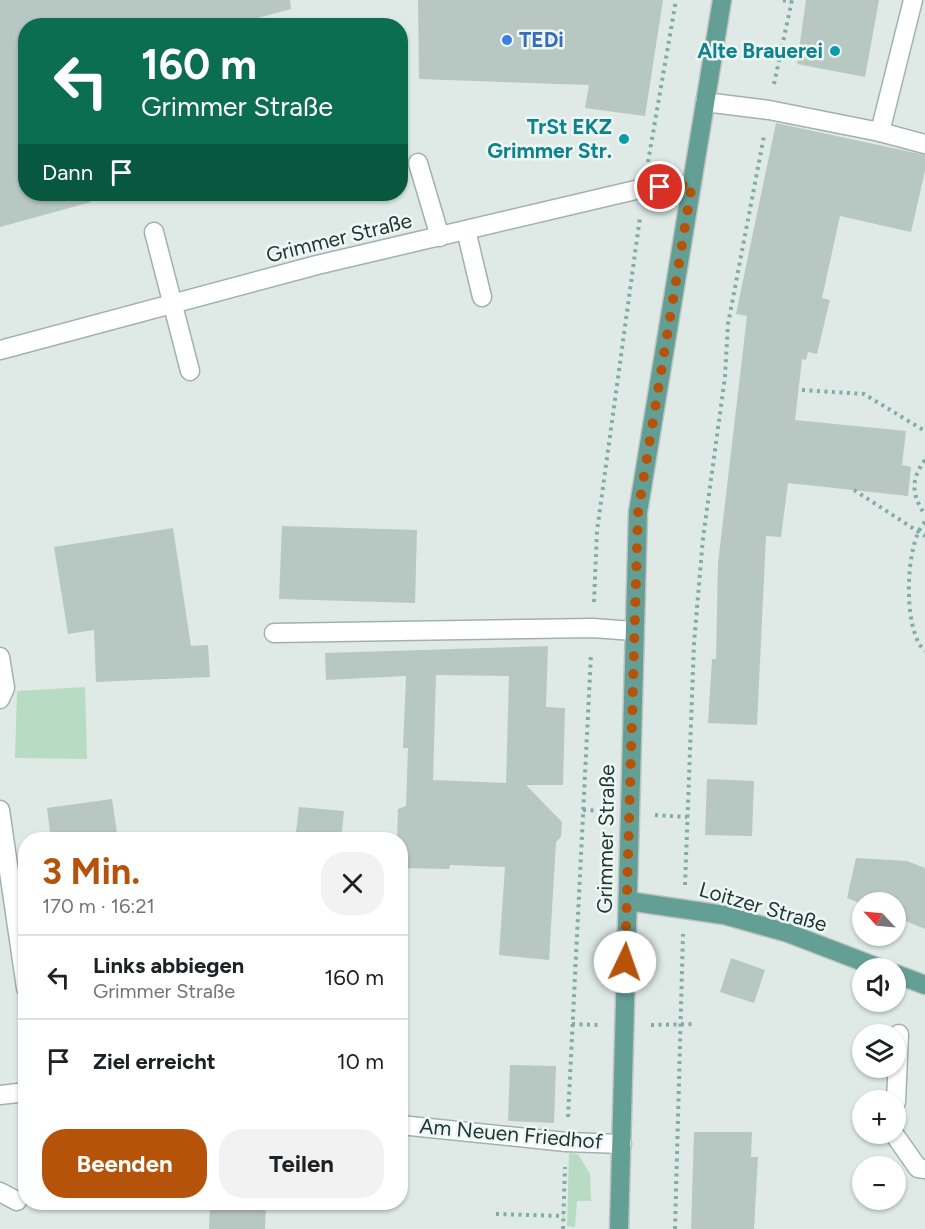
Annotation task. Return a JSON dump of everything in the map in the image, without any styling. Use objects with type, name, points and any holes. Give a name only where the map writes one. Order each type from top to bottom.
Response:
[{"type":"main road","name":"Grimmer Straße","points":[[619,1229],[633,631],[638,512],[722,0]]},
{"type":"main road","name":"Loitzer Straße","points":[[628,901],[724,915],[788,933],[853,958]]},
{"type":"main road","points":[[906,978],[925,985]]},
{"type":"street","points":[[880,132],[913,0]]},
{"type":"street","points":[[705,102],[769,110],[880,132],[925,144]]},
{"type":"street","points":[[418,163],[440,237]]},
{"type":"street","name":"Grimmer Straße","points":[[0,350],[317,265],[644,189],[692,184]]},
{"type":"street","points":[[466,230],[482,297]]},
{"type":"street","points":[[154,232],[190,371]]},
{"type":"street","points":[[274,633],[583,628],[633,631]]},
{"type":"street","points":[[0,657],[5,688],[0,699]]},
{"type":"street","points":[[0,810],[18,933]]},
{"type":"street","points":[[0,1095],[18,1093]]},
{"type":"street","name":"Am Neuen Friedhof","points":[[408,1126],[566,1142],[622,1144]]},
{"type":"street","points":[[901,1144],[918,1168],[925,1169]]},
{"type":"street","points":[[0,1192],[17,1201]]},
{"type":"path","points":[[675,1229],[694,643],[703,538],[725,377],[728,324],[792,1],[783,0]]},
{"type":"path","points":[[802,390],[864,393],[925,431]]},
{"type":"path","points":[[925,460],[916,473],[913,490],[915,501],[925,516]]},
{"type":"path","points":[[854,490],[925,536]]},
{"type":"path","points":[[925,522],[917,532],[912,558],[910,608],[915,633],[925,651]]},
{"type":"path","points":[[569,1085],[572,1023]]},
{"type":"path","points":[[683,1025],[696,1024]]},
{"type":"path","points":[[563,1229],[566,1142]]},
{"type":"path","points":[[496,1214],[564,1216]]},
{"type":"green space","points":[[85,687],[87,759],[15,758],[17,691]]},
{"type":"green space","points":[[569,1153],[578,1154],[590,1174],[591,1201],[577,1201],[575,1227],[567,1226]]},
{"type":"building","points":[[0,0],[290,0],[291,9],[258,18],[18,18],[18,201],[91,202],[0,227]]},
{"type":"building","name":"TEDi","points":[[418,0],[663,0],[645,116],[585,108],[589,85],[419,79]]},
{"type":"building","name":"Alte Brauerei","points":[[806,0],[879,0],[865,77],[797,64]]},
{"type":"building","points":[[776,123],[925,155],[925,171],[911,232],[840,216],[822,298],[830,300],[817,354],[808,352],[806,360],[802,359],[795,420],[906,431],[902,465],[911,467],[908,496],[788,483],[781,537],[766,536],[757,725],[708,723],[712,659],[716,659],[718,563],[747,316],[736,314]]},
{"type":"building","points":[[282,526],[417,530],[415,603],[279,599]]},
{"type":"building","points":[[173,528],[191,646],[208,645],[210,677],[96,682],[94,630],[68,634],[54,547]]},
{"type":"building","points":[[548,646],[546,707],[565,708],[563,785],[526,785],[562,822],[561,837],[556,842],[549,960],[499,955],[505,867],[450,865],[449,869],[408,868],[408,832],[397,832],[398,809],[406,806],[408,748],[403,748],[406,676],[326,680],[325,653]],"holes":[[[436,675],[509,676],[506,783],[433,780]]]},
{"type":"building","points":[[707,779],[754,781],[752,836],[705,835]]},
{"type":"building","points":[[112,799],[117,832],[50,832],[47,808]]},
{"type":"building","points":[[299,807],[344,811],[342,832],[296,832]]},
{"type":"building","points":[[856,858],[907,861],[925,868],[925,929],[906,921],[906,892],[852,892],[852,900],[847,898]]},
{"type":"building","points":[[731,958],[765,970],[754,1003],[720,992]]},
{"type":"building","points":[[510,1065],[556,1066],[554,1123],[508,1121]]},
{"type":"building","points":[[694,1132],[752,1132],[751,1157],[758,1157],[754,1229],[691,1229]]},
{"type":"building","points":[[210,1210],[266,1210],[265,1229],[209,1229]]},
{"type":"place","name":"TEDi","points":[[507,40]]},
{"type":"place","name":"Alte Brauerei","points":[[835,51]]},
{"type":"place","name":"TrSt EKZ Grimmer Str.","points":[[624,139]]},
{"type":"route","points":[[625,962],[638,512],[692,184],[660,187]]}]
